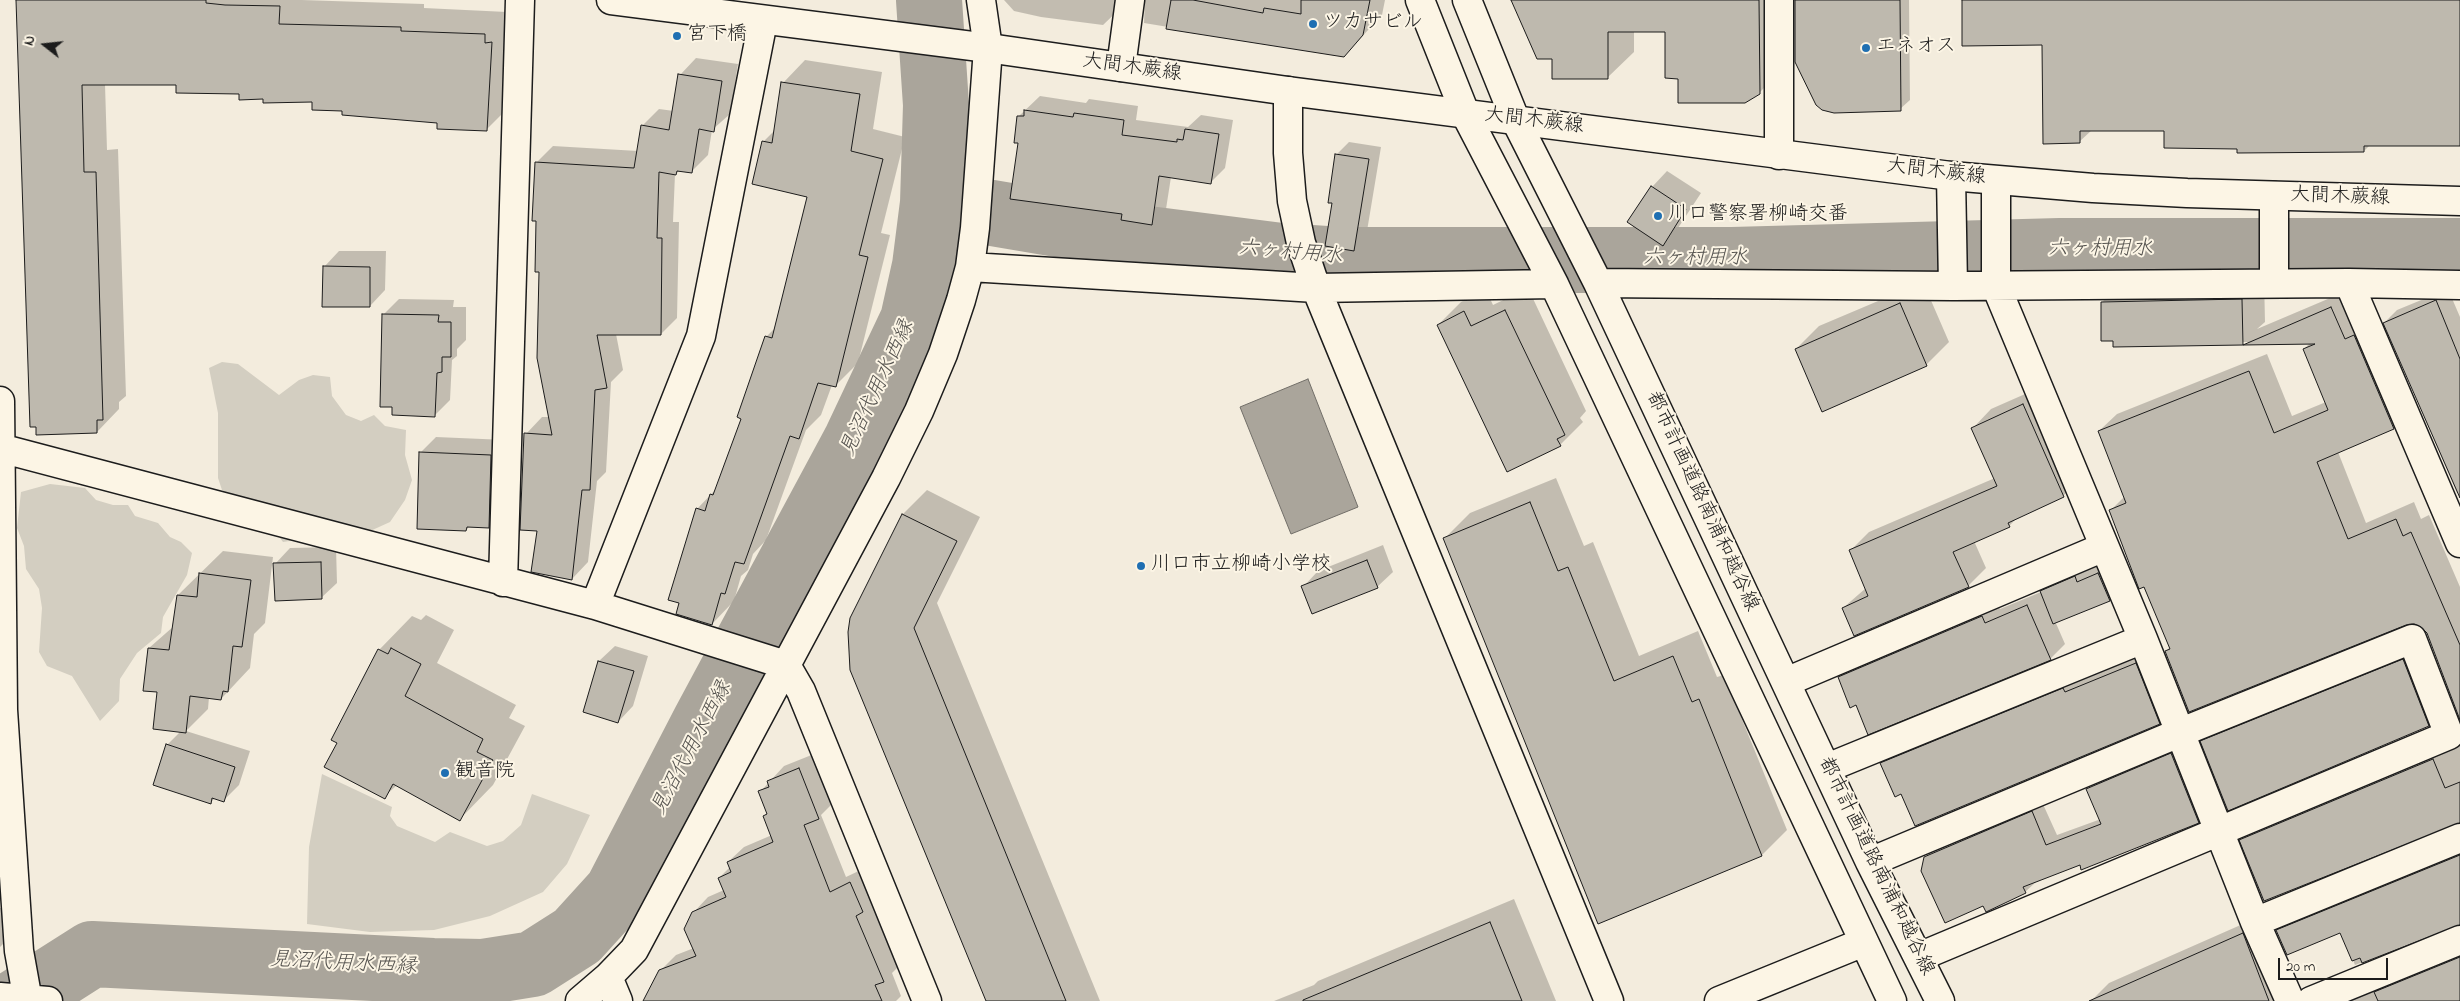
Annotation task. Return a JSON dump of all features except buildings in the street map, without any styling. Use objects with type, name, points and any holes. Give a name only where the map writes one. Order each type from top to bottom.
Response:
[{"type":"street","points":[[503,582],[520,0]]},
{"type":"street","name":"大間木蕨線","points":[[611,0],[763,21],[988,48],[1288,91],[1950,176],[1996,181],[2274,196],[2460,202]]},
{"type":"street","points":[[580,1001],[613,989],[780,663],[919,411],[943,354],[970,266],[975,228],[988,48],[981,0]]},
{"type":"street","points":[[1121,67],[1130,0]]},
{"type":"street","name":"都市計画道路南浦和越谷線","points":[[1420,0],[1465,113],[1554,284],[1892,1001]]},
{"type":"street","name":"都市計画道路南浦和越谷線","points":[[1467,0],[1515,119],[1598,283],[1870,862],[1940,1001]]},
{"type":"street","points":[[1779,0],[1779,155]]},
{"type":"street","points":[[595,605],[700,336],[763,21]]},
{"type":"street","points":[[1288,91],[1288,154],[1292,201],[1301,243],[1313,280],[1609,1001]]},
{"type":"street","points":[[1950,176],[1953,286]]},
{"type":"street","points":[[1996,181],[1996,286],[2143,639],[2255,922],[2290,1001]]},
{"type":"street","points":[[2274,196],[2274,283]]},
{"type":"street","points":[[970,266],[1313,280],[1554,284]]},
{"type":"street","points":[[1598,283],[1953,286],[2274,283],[2460,285]]},
{"type":"street","points":[[2349,283],[2460,543]]},
{"type":"street","points":[[0,401],[1,710],[19,951],[34,1000],[0,997]]},
{"type":"street","points":[[1,448],[595,605],[780,663],[800,691],[927,1001]]},
{"type":"street","points":[[1786,682],[2104,547]]},
{"type":"street","points":[[1827,768],[2143,639]]},
{"type":"street","points":[[1870,862],[2179,733],[2412,639],[2449,735],[1919,957]]},
{"type":"street","points":[[2255,922],[2460,838]]},
{"type":"street","points":[[2311,1001],[2460,940]]},
{"type":"street","points":[[1731,999],[1864,942]]},
{"type":"shaded area","points":[[222,362],[238,364],[279,395],[299,380],[313,375],[330,377],[332,396],[346,415],[361,421],[374,415],[385,426],[406,430],[405,455],[412,480],[405,500],[390,522],[368,532],[342,552],[320,548],[303,539],[283,542],[255,505],[233,498],[222,490],[218,478],[218,413],[209,368]]},
{"type":"shaded area","points":[[1308,379],[1358,507],[1291,534],[1240,407]]},
{"type":"shaded area","points":[[50,484],[85,488],[96,500],[113,505],[128,505],[135,516],[158,523],[170,537],[181,542],[192,553],[187,575],[163,617],[161,633],[137,653],[120,679],[119,701],[100,721],[72,676],[47,666],[39,652],[42,608],[39,589],[26,569],[24,546],[17,528],[21,492]]},
{"type":"shaded area","points":[[322,774],[392,807],[390,816],[397,826],[435,842],[450,832],[487,846],[503,841],[521,825],[532,794],[590,815],[567,864],[543,892],[490,916],[434,930],[370,932],[307,924],[309,847]]},
{"type":"waterway","name":"見沼代用水西縁","points":[[18,1001],[92,954],[482,972],[533,964],[577,936],[617,892],[705,722],[855,443],[913,320],[925,266],[933,203],[936,105],[929,0]]},
{"type":"waterway","name":"六ヶ村用水","points":[[933,203],[1140,238],[1281,256],[1341,260],[1732,260],[2060,251],[2460,251]]},
{"type":"place","name":"ツカサビル","points":[[1313,24]]},
{"type":"place","name":"宮下橋","points":[[677,36]]},
{"type":"place","name":"エネオス","points":[[1866,48]]},
{"type":"place","name":"川口警察署柳崎交番","points":[[1658,216]]},
{"type":"place","name":"川口市立柳崎小学校","points":[[1141,566]]},
{"type":"place","name":"観音院","points":[[445,773]]}]
